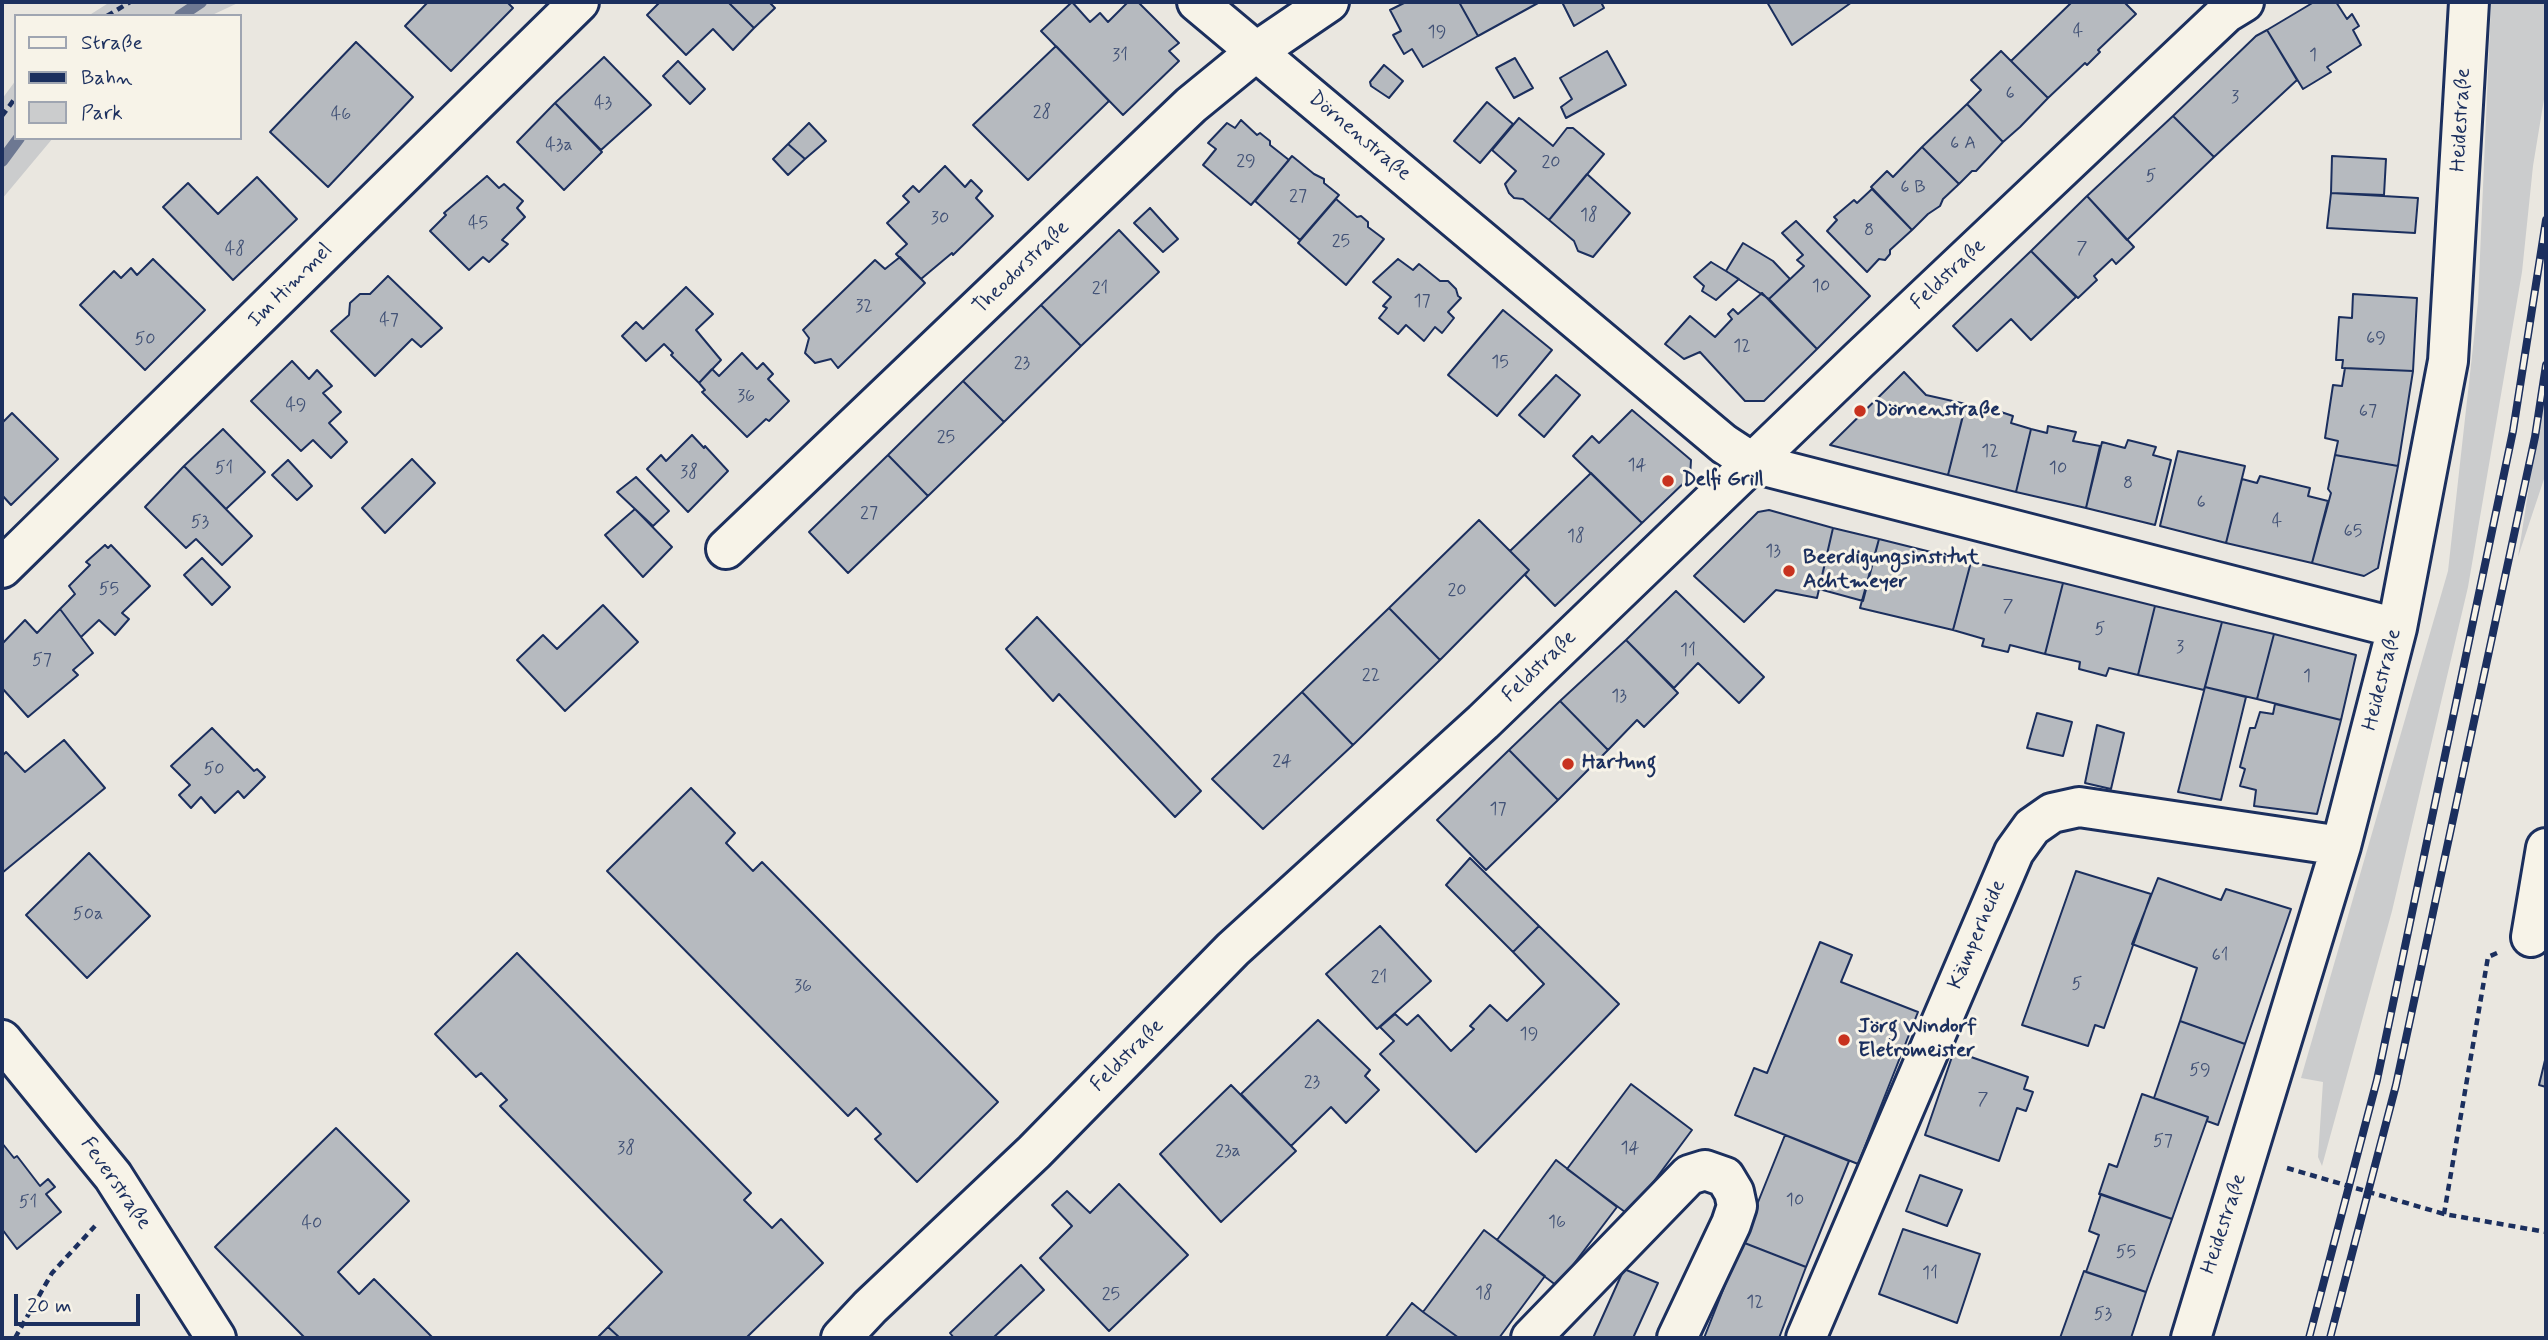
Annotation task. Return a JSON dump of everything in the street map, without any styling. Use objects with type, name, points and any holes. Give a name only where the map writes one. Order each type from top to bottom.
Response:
[{"type":"street","name":"Im Himmel","points":[[2,568],[579,2]]},
{"type":"street","name":"Dörnenstraße","points":[[1197,2],[1724,444],[1753,463],[2397,628]]},
{"type":"street","name":"Theodorstraße","points":[[726,548],[1191,105],[1257,51],[1329,2]]},
{"type":"street","name":"Feldstraße","points":[[841,1338],[870,1307],[1034,1152],[1233,949],[1483,722],[2226,13],[2244,2]]},
{"type":"street","name":"Heidestraße","points":[[2190,1338],[2342,846],[2397,628],[2448,361],[2469,2]]},
{"type":"street","name":"Kämperheide","points":[[1806,1338],[2014,852],[2032,827],[2052,813],[2080,807],[2342,846]]},
{"type":"street","points":[[2531,937],[2546,848]]},
{"type":"street","name":"Feverstraße","points":[[2,1040],[100,1158],[216,1338]]},
{"type":"street","points":[[1531,1338],[1689,1175],[1705,1170],[1725,1177],[1734,1192],[1737,1206],[1677,1338]]},
{"type":"path","points":[[110,14],[130,2]]},
{"type":"path","points":[[2,116],[14,100]]},
{"type":"path","points":[[2444,1214],[2488,957],[2531,937]]},
{"type":"path","points":[[2287,1168],[2444,1214],[2546,1232]]},
{"type":"path","points":[[15,1338],[52,1273],[126,1195]]},
{"type":"green space","points":[[110,2],[240,2],[214,14],[91,14]]},
{"type":"green space","points":[[2491,2],[2546,2],[2546,87],[2533,166],[2522,272],[2468,587],[2392,911],[2322,1166],[2318,1157],[2323,1082],[2301,1078],[2448,571],[2478,302]]},
{"type":"green space","points":[[14,83],[14,140],[51,140],[2,199],[2,99]]},
{"type":"green space","points":[[2546,377],[2546,473],[2518,557]]},
{"type":"building","points":[[428,2],[507,2],[513,8],[451,71],[405,26]]},
{"type":"building","points":[[660,2],[728,2],[754,28],[733,50],[713,29],[686,55],[647,15]]},
{"type":"building","points":[[728,2],[769,2],[775,8],[754,28]]},
{"type":"building","points":[[1072,2],[1090,22],[1100,13],[1108,22],[1128,2],[1138,2],[1179,43],[1169,51],[1179,61],[1123,115],[1041,31]]},
{"type":"building","points":[[1406,2],[1459,2],[1478,36],[1423,67],[1412,49],[1404,54],[1393,35],[1401,31],[1390,10]]},
{"type":"building","points":[[1459,2],[1538,2],[1538,3],[1478,36]]},
{"type":"building","points":[[1562,2],[1601,2],[1604,8],[1574,26]]},
{"type":"building","points":[[1767,2],[1852,2],[1792,45]]},
{"type":"building","points":[[2072,2],[2124,2],[2136,14],[2098,50],[2100,52],[2087,65],[2085,63],[2048,98],[2011,61]]},
{"type":"building","points":[[2314,2],[2336,2],[2347,19],[2352,14],[2359,26],[2353,30],[2361,45],[2327,67],[2331,72],[2303,89],[2267,30]]},
{"type":"building","points":[[2267,30],[2297,80],[2214,157],[2173,116],[2256,36]]},
{"type":"building","points":[[356,42],[413,97],[328,187],[270,132]]},
{"type":"building","points":[[1056,46],[1109,101],[1028,180],[973,125]]},
{"type":"building","points":[[1607,51],[1626,85],[1566,118],[1561,107],[1572,99],[1560,78]]},
{"type":"building","points":[[2001,51],[2048,98],[2003,142],[1967,104],[1981,90],[1971,80]]},
{"type":"building","points":[[604,57],[651,105],[601,150],[555,103]]},
{"type":"building","points":[[1515,58],[1533,88],[1514,98],[1496,68]]},
{"type":"building","points":[[678,61],[705,89],[690,104],[663,76]]},
{"type":"building","points":[[1384,65],[1403,81],[1389,98],[1371,86],[1370,82]]},
{"type":"building","points":[[1487,102],[1513,124],[1480,163],[1454,141]]},
{"type":"building","points":[[555,103],[602,152],[564,190],[517,142]]},
{"type":"building","points":[[1967,104],[2003,142],[1976,171],[1972,171],[1959,184],[1922,147]]},
{"type":"building","points":[[2173,116],[2214,157],[2127,240],[2087,196]]},
{"type":"building","points":[[1519,118],[1553,146],[1567,128],[1573,128],[1604,154],[1549,220],[1523,199],[1514,198],[1509,193],[1505,184],[1516,171],[1492,150]]},
{"type":"building","points":[[1241,120],[1257,135],[1260,133],[1270,141],[1270,145],[1289,160],[1251,205],[1203,165],[1216,149],[1208,143],[1227,123],[1235,128]]},
{"type":"building","points":[[809,123],[826,141],[805,159],[788,144]]},
{"type":"building","points":[[788,144],[805,159],[788,175],[773,159]]},
{"type":"building","points":[[1922,147],[1959,184],[1943,199],[1940,206],[1912,230],[1871,187],[1887,171],[1893,177]]},
{"type":"building","points":[[1292,156],[1324,179],[1324,183],[1339,195],[1300,240],[1255,201]]},
{"type":"building","points":[[2332,156],[2386,159],[2384,195],[2331,193]]},
{"type":"building","points":[[945,166],[965,187],[971,180],[982,191],[976,198],[993,216],[953,255],[952,253],[921,279],[896,254],[907,244],[887,223],[909,202],[903,196],[913,186],[919,192]]},
{"type":"building","points":[[1587,174],[1630,213],[1593,257],[1578,251],[1574,241],[1549,220]]},
{"type":"building","points":[[487,176],[499,188],[504,184],[523,201],[517,208],[525,217],[502,240],[508,244],[489,262],[483,257],[469,270],[430,231],[446,215],[444,213]]},
{"type":"building","points":[[257,177],[297,219],[233,280],[163,207],[188,183],[218,214]]},
{"type":"building","points":[[1872,189],[1912,230],[1890,250],[1885,260],[1879,259],[1867,272],[1827,231],[1837,220],[1834,217],[1854,200],[1857,203]]},
{"type":"building","points":[[2331,193],[2418,198],[2415,233],[2327,228]]},
{"type":"building","points":[[2087,196],[2134,247],[2116,264],[2112,259],[2094,276],[2097,280],[2078,298],[2031,251]]},
{"type":"building","points":[[1336,199],[1357,217],[1361,216],[1368,222],[1368,227],[1384,239],[1346,285],[1298,243]]},
{"type":"building","points":[[1150,208],[1178,239],[1163,252],[1134,223]]},
{"type":"building","points":[[1796,221],[1870,296],[1817,349],[1769,299],[1804,266],[1797,260],[1803,255],[1782,233]]},
{"type":"building","points":[[1119,230],[1159,272],[1081,346],[1041,305]]},
{"type":"building","points":[[1743,243],[1773,261],[1790,279],[1769,299],[1726,271]]},
{"type":"building","points":[[2031,251],[2076,297],[2031,340],[2011,319],[1977,351],[1953,326]]},
{"type":"building","points":[[900,257],[925,283],[838,368],[831,359],[815,363],[805,353],[809,338],[803,330],[875,260],[885,269]]},
{"type":"building","points":[[153,259],[205,310],[145,370],[80,305],[114,271],[121,278],[131,268],[137,275]]},
{"type":"building","points":[[1398,259],[1413,270],[1419,264],[1440,281],[1448,281],[1456,289],[1461,298],[1448,312],[1454,318],[1442,333],[1435,327],[1424,341],[1406,325],[1398,334],[1379,318],[1387,308],[1383,306],[1391,297],[1373,282]]},
{"type":"building","points":[[1711,262],[1739,279],[1716,300],[1702,291],[1704,286],[1694,277]]},
{"type":"building","points":[[388,276],[442,328],[421,347],[412,339],[375,376],[331,331],[349,315],[350,303],[360,294],[370,294]]},
{"type":"building","points":[[686,287],[713,314],[696,330],[721,360],[699,383],[671,355],[673,353],[664,344],[646,361],[622,336],[636,322],[643,329]]},
{"type":"building","points":[[1762,293],[1817,349],[1764,401],[1745,401],[1700,352],[1684,359],[1665,344],[1690,316],[1715,337],[1732,319],[1728,314],[1733,309],[1738,314]]},
{"type":"building","points":[[2353,294],[2417,298],[2413,371],[2342,368],[2343,360],[2336,360],[2339,317],[2352,318]]},
{"type":"building","points":[[1041,305],[1081,346],[1004,422],[963,381]]},
{"type":"building","points":[[1503,310],[1552,350],[1497,416],[1448,375]]},
{"type":"building","points":[[742,353],[757,369],[763,363],[773,374],[768,379],[789,401],[769,421],[766,419],[747,437],[702,392],[705,390],[699,383],[712,369],[719,376]]},
{"type":"building","points":[[292,361],[309,379],[317,370],[332,386],[323,393],[341,412],[329,423],[347,442],[331,458],[313,440],[301,451],[251,401]]},
{"type":"building","points":[[2345,368],[2413,371],[2398,466],[2335,455],[2338,441],[2325,438],[2333,385],[2342,386]]},
{"type":"building","points":[[1904,372],[1926,395],[1966,404],[1948,475],[1830,445]]},
{"type":"building","points":[[1556,375],[1580,395],[1544,437],[1519,415]]},
{"type":"building","points":[[963,381],[1004,422],[928,496],[888,455]]},
{"type":"building","points":[[1986,407],[2013,416],[2011,423],[2031,429],[2016,492],[1948,475],[1964,411],[1983,415]]},
{"type":"building","points":[[1632,410],[1691,460],[1690,477],[1642,523],[1573,456],[1592,436],[1599,443]]},
{"type":"building","points":[[12,413],[58,459],[11,505],[2,495],[2,423]]},
{"type":"building","points":[[2048,426],[2076,432],[2073,441],[2100,446],[2086,508],[2016,492],[2031,429],[2047,433]]},
{"type":"building","points":[[223,429],[265,472],[226,509],[184,466]]},
{"type":"building","points":[[692,435],[728,471],[688,512],[647,469],[661,455],[666,461]]},
{"type":"building","points":[[2128,440],[2156,447],[2153,455],[2171,460],[2155,525],[2086,508],[2102,442],[2125,448]]},
{"type":"building","points":[[2178,451],[2245,466],[2226,543],[2160,526]]},
{"type":"building","points":[[888,455],[928,496],[848,573],[809,532]]},
{"type":"building","points":[[2335,455],[2398,466],[2378,568],[2364,576],[2312,563],[2331,493],[2328,489]]},
{"type":"building","points":[[412,459],[435,483],[385,533],[362,508]]},
{"type":"building","points":[[288,460],[312,486],[297,500],[272,475]]},
{"type":"building","points":[[184,466],[252,536],[222,565],[196,539],[186,548],[145,507]]},
{"type":"building","points":[[1591,473],[1642,523],[1555,606],[1525,575],[1529,570],[1510,551]]},
{"type":"building","points":[[2260,476],[2310,488],[2308,496],[2328,501],[2312,563],[2226,543],[2242,479],[2257,483]]},
{"type":"building","points":[[636,477],[669,511],[653,526],[617,492]]},
{"type":"building","points":[[635,509],[672,547],[643,577],[605,535]]},
{"type":"building","points":[[1769,510],[1833,528],[1817,598],[1776,590],[1744,622],[1694,576],[1758,512]]},
{"type":"building","points":[[1479,520],[1529,570],[1440,660],[1389,608]]},
{"type":"building","points":[[1833,528],[1879,539],[1863,601],[1819,589]]},
{"type":"building","points":[[1879,539],[1971,562],[1953,630],[1860,608]]},
{"type":"building","points":[[105,545],[108,548],[111,545],[150,586],[122,613],[129,619],[115,635],[99,620],[81,637],[60,609],[75,594],[69,586],[90,565],[86,562]]},
{"type":"building","points":[[202,558],[230,587],[212,605],[184,575]]},
{"type":"building","points":[[1971,562],[2063,583],[2045,654],[2010,645],[2008,652],[1982,646],[1984,639],[1953,630]]},
{"type":"building","points":[[2063,583],[2155,606],[2138,675],[2109,668],[2106,676],[2079,669],[2080,662],[2045,654]]},
{"type":"building","points":[[1676,591],[1764,677],[1739,703],[1698,663],[1674,688],[1626,640]]},
{"type":"building","points":[[603,605],[638,642],[565,711],[517,660],[543,635],[557,649]]},
{"type":"building","points":[[2155,606],[2222,622],[2204,690],[2138,675]]},
{"type":"building","points":[[1389,608],[1440,660],[1353,745],[1302,692]]},
{"type":"building","points":[[60,609],[93,653],[73,670],[78,675],[28,717],[2,688],[2,644],[25,620],[37,633]]},
{"type":"building","points":[[1037,617],[1201,791],[1175,817],[1059,694],[1053,701],[1006,649]]},
{"type":"building","points":[[2222,622],[2274,634],[2257,699],[2205,687]]},
{"type":"building","points":[[2274,634],[2356,655],[2341,720],[2257,699]]},
{"type":"building","points":[[1626,640],[1678,693],[1644,727],[1637,720],[1608,750],[1560,701]]},
{"type":"building","points":[[2205,687],[2246,697],[2221,800],[2178,792]]},
{"type":"building","points":[[1302,692],[1353,745],[1263,829],[1212,779]]},
{"type":"building","points":[[1560,701],[1608,750],[1558,800],[1509,750]]},
{"type":"building","points":[[2275,704],[2341,720],[2317,814],[2254,806],[2256,790],[2240,786],[2245,769],[2240,767],[2250,728],[2255,728],[2260,712],[2273,714]]},
{"type":"building","points":[[2037,713],[2072,722],[2063,756],[2027,748]]},
{"type":"building","points":[[2097,725],[2124,733],[2111,789],[2085,783]]},
{"type":"building","points":[[212,728],[254,771],[257,769],[265,777],[244,798],[238,791],[215,813],[201,797],[191,808],[179,795],[190,785],[171,766]]},
{"type":"building","points":[[64,740],[105,788],[2,873],[2,756],[6,752],[25,772]]},
{"type":"building","points":[[1509,750],[1558,800],[1486,870],[1437,820]]},
{"type":"building","points":[[691,788],[735,833],[726,843],[753,871],[762,862],[998,1102],[917,1182],[875,1139],[881,1134],[856,1108],[848,1116],[607,871]]},
{"type":"building","points":[[89,853],[150,916],[87,978],[26,915]]},
{"type":"building","points":[[1470,858],[1539,926],[1513,952],[1446,885]]},
{"type":"building","points":[[2076,871],[2151,894],[2104,1028],[2095,1025],[2088,1046],[2022,1025]]},
{"type":"building","points":[[2158,878],[2221,900],[2226,889],[2291,909],[2245,1044],[2180,1021],[2197,968],[2132,944]]},
{"type":"building","points":[[1380,926],[1431,981],[1377,1029],[1326,974]]},
{"type":"building","points":[[1539,926],[1619,1004],[1476,1152],[1380,1054],[1394,1041],[1380,1027],[1395,1014],[1407,1025],[1418,1015],[1451,1051],[1474,1029],[1470,1026],[1490,1005],[1507,1021],[1544,984],[1513,952]]},
{"type":"building","name":"Jörg Windorf Eletromeister","points":[[1820,942],[1852,955],[1841,982],[1918,1012],[1858,1164],[1735,1115],[1754,1068],[1767,1073]]},
{"type":"building","points":[[517,953],[751,1193],[744,1200],[772,1228],[781,1219],[823,1263],[746,1338],[620,1338],[608,1327],[662,1272],[500,1106],[507,1100],[481,1073],[476,1077],[435,1034]]},
{"type":"building","points":[[1318,1020],[1370,1070],[1365,1076],[1379,1090],[1346,1123],[1331,1107],[1291,1146],[1241,1094]]},
{"type":"building","points":[[2180,1021],[2245,1044],[2218,1125],[2207,1121],[2208,1117],[2154,1098]]},
{"type":"building","points":[[1954,1051],[2028,1077],[2024,1089],[2033,1092],[2026,1111],[2017,1108],[1999,1161],[1925,1135]]},
{"type":"building","points":[[2546,1056],[2546,1087],[2539,1085]]},
{"type":"building","points":[[1631,1084],[1692,1130],[1629,1215],[1567,1169]]},
{"type":"building","points":[[1231,1085],[1296,1151],[1221,1222],[1160,1154]]},
{"type":"building","points":[[2142,1094],[2208,1117],[2172,1219],[2099,1194],[2109,1164],[2117,1167]]},
{"type":"building","points":[[336,1128],[409,1201],[338,1272],[359,1294],[374,1279],[433,1338],[305,1338],[215,1247]]},
{"type":"building","points":[[1785,1135],[1849,1161],[1806,1267],[1742,1242]]},
{"type":"building","points":[[2,1143],[14,1158],[17,1156],[40,1186],[48,1179],[55,1187],[46,1194],[61,1212],[17,1249],[2,1229]]},
{"type":"building","points":[[1556,1160],[1617,1207],[1557,1286],[1497,1240]]},
{"type":"building","points":[[1920,1175],[1962,1190],[1947,1226],[1906,1211]]},
{"type":"building","points":[[1119,1184],[1188,1255],[1109,1331],[1040,1258],[1072,1226],[1052,1205],[1067,1191],[1090,1213]]},
{"type":"building","points":[[2101,1194],[2172,1219],[2146,1292],[2086,1272],[2099,1235],[2089,1231]]},
{"type":"building","points":[[1903,1229],[1980,1254],[1957,1323],[1879,1294]]},
{"type":"building","points":[[1484,1230],[1545,1276],[1499,1338],[1459,1338],[1423,1312]]},
{"type":"building","points":[[1742,1242],[1806,1267],[1779,1338],[1704,1338]]},
{"type":"building","points":[[1021,1265],[1044,1290],[993,1338],[954,1338],[950,1333]]},
{"type":"building","points":[[1624,1269],[1658,1283],[1633,1338],[1593,1338]]},
{"type":"building","points":[[2084,1271],[2146,1292],[2131,1338],[2060,1338]]},
{"type":"building","points":[[1412,1303],[1423,1312],[1459,1338],[1385,1338]]},
{"type":"building","points":[[608,1327],[620,1338],[597,1338]]},
{"type":"waterway","points":[[183,14],[201,2]]},
{"type":"waterway","points":[[2,161],[18,140]]},
{"type":"railway","points":[[2309,1338],[2377,1080],[2513,431],[2546,220]]},
{"type":"railway","points":[[2330,1338],[2396,1085],[2535,437],[2546,365]]},
{"type":"place","name":"Dörnenstraße","points":[[1860,411]]},
{"type":"place","name":"Delfi Grill","points":[[1668,481]]},
{"type":"place","name":"Beerdigungsinstitut Achtmeyer","points":[[1789,571]]},
{"type":"place","name":"Hartung","points":[[1568,764]]},
{"type":"place","name":"Jörg Windorf Eletromeister","points":[[1844,1040]]}]
